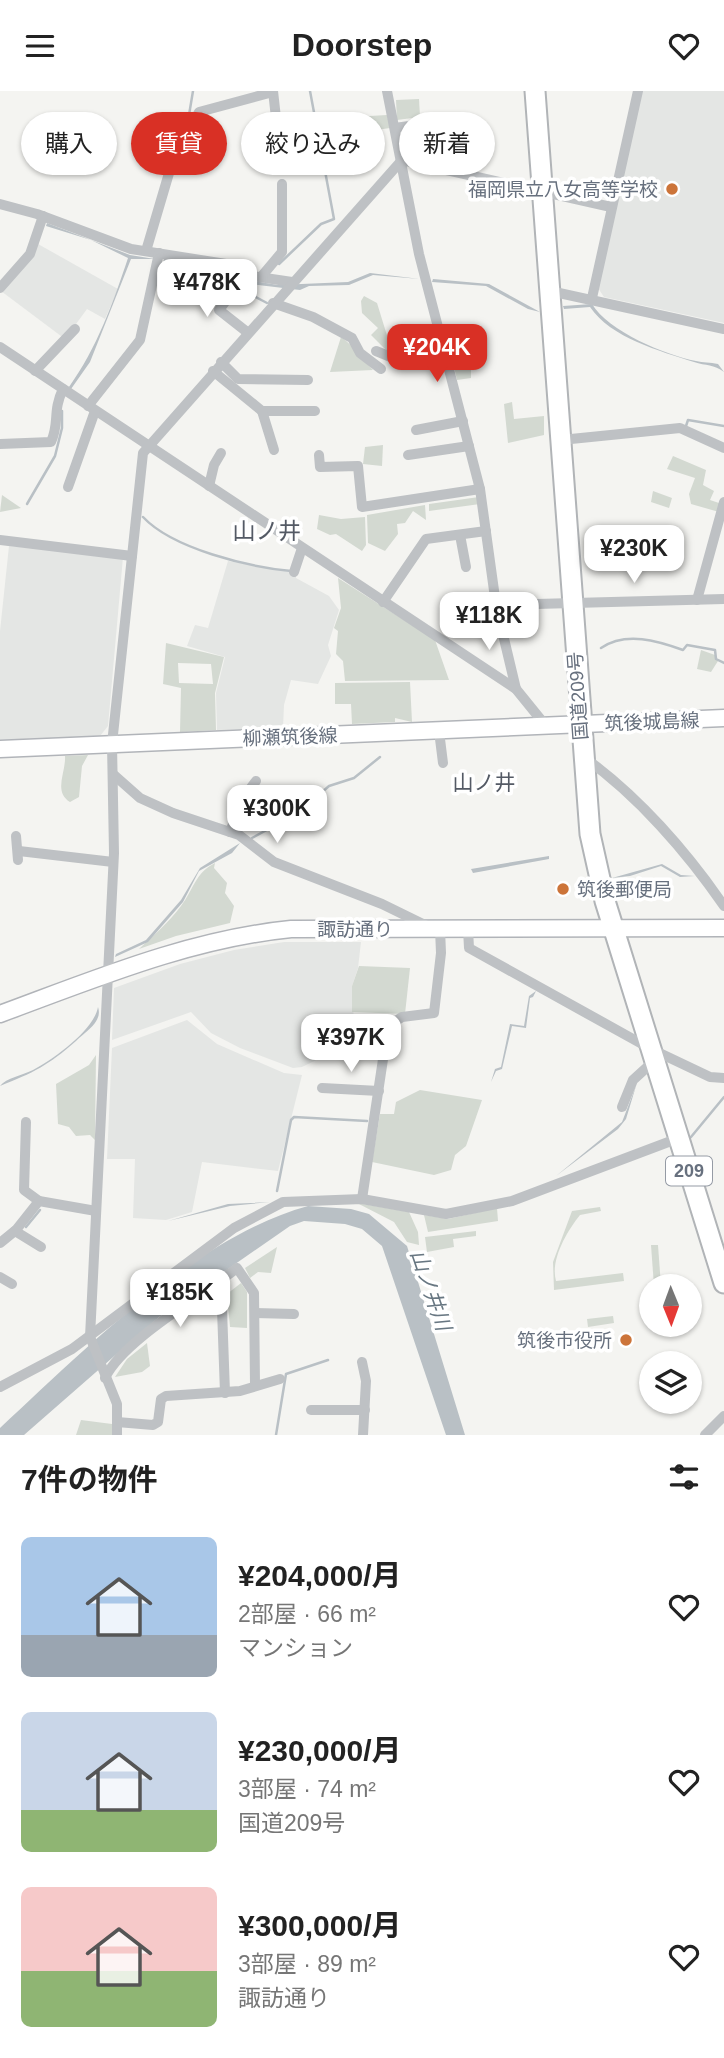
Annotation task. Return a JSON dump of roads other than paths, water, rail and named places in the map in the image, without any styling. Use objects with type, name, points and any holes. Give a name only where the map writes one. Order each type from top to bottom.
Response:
[{"type":"highway","name":"国道209号","points":[[535,91],[582,757],[590,834],[614,929],[724,1283]]},
{"type":"street","points":[[387,91],[399,146]]},
{"type":"street","points":[[592,298],[638,91]]},
{"type":"street","points":[[146,251],[172,163],[199,112],[273,92],[275,112]]},
{"type":"street","points":[[395,128],[399,127]]},
{"type":"street","points":[[117,1435],[117,1404],[90,1337],[113,862],[112,744],[143,453],[147,445],[399,163]]},
{"type":"street","points":[[405,175],[419,254],[480,489],[496,605],[516,689]]},
{"type":"street","points":[[472,175],[611,207]]},
{"type":"street","points":[[261,277],[282,253],[282,184]]},
{"type":"street","points":[[0,204],[43,216],[131,249],[226,264],[261,277],[292,282]]},
{"type":"street","points":[[0,288],[30,254],[43,216]]},
{"type":"street","points":[[68,487],[92,408],[139,340],[159,253]]},
{"type":"street","points":[[550,291],[592,298],[601,304],[724,329]]},
{"type":"street","points":[[231,294],[219,310],[247,332]]},
{"type":"street","points":[[273,303],[313,317],[352,338],[360,353],[381,369]]},
{"type":"street","points":[[35,371],[75,329]]},
{"type":"street","points":[[376,351],[403,362],[443,345]]},
{"type":"street","points":[[0,347],[516,689],[546,726]]},
{"type":"street","points":[[217,366],[238,379],[308,380]]},
{"type":"street","points":[[217,366],[262,411],[274,450]]},
{"type":"street","points":[[0,443],[51,442],[57,430],[50,417],[63,389]]},
{"type":"street","points":[[262,411],[315,411]]},
{"type":"street","points":[[415,430],[463,421]]},
{"type":"street","points":[[561,440],[680,428],[724,448]]},
{"type":"street","points":[[408,455],[469,446]]},
{"type":"street","points":[[209,486],[214,465],[221,453]]},
{"type":"street","points":[[319,455],[320,467],[358,466],[362,507],[480,489]]},
{"type":"street","points":[[696,600],[724,502]]},
{"type":"street","points":[[383,602],[426,539],[486,531]]},
{"type":"street","points":[[460,535],[466,567]]},
{"type":"street","points":[[0,540],[132,556]]},
{"type":"street","points":[[294,572],[302,548]]},
{"type":"street","points":[[496,605],[724,599]]},
{"type":"street","name":"筑後城島線","points":[[580,725],[724,719]]},
{"type":"street","name":"柳瀬筑後線","points":[[0,749],[580,725]]},
{"type":"street","points":[[439,730],[443,762]]},
{"type":"street","points":[[582,757],[603,771],[661,827],[724,906]]},
{"type":"street","points":[[114,775],[140,798],[173,813],[230,831],[274,862],[382,904],[436,929],[441,953],[434,1013],[391,1021],[362,1199]]},
{"type":"street","points":[[230,831],[243,798],[256,781]]},
{"type":"street","points":[[16,836],[18,856],[113,862]]},
{"type":"street","name":"諏訪通り","points":[[0,1014],[106,975],[244,934],[291,929],[724,928]]},
{"type":"street","points":[[468,929],[469,949],[653,1054],[710,1077],[724,1078]]},
{"type":"street","points":[[622,1107],[633,1080],[653,1054]]},
{"type":"street","points":[[322,1088],[379,1091]]},
{"type":"street","points":[[26,1122],[27,1171],[23,1187],[39,1201],[96,1211]]},
{"type":"street","points":[[0,1387],[90,1337],[234,1228],[283,1202],[362,1199],[446,1215],[512,1201],[679,1138]]},
{"type":"street","points":[[0,1243],[15,1231],[39,1201]]},
{"type":"street","points":[[15,1231],[41,1247]]},
{"type":"street","points":[[104,1374],[152,1330],[237,1268],[254,1293],[255,1385]]},
{"type":"street","points":[[0,1277],[12,1284]]},
{"type":"street","points":[[221,1281],[225,1393]]},
{"type":"street","points":[[255,1313],[294,1314]]},
{"type":"street","points":[[362,1362],[366,1381],[363,1435]]},
{"type":"street","points":[[117,1422],[153,1425],[158,1422],[161,1399],[166,1396],[225,1393],[280,1379]]},
{"type":"street","points":[[311,1410],[365,1410]]},
{"type":"street","points":[[705,1435],[724,1416]]},
{"type":"waterway","points":[[190,112],[193,91]]},
{"type":"waterway","points":[[279,264],[321,224],[334,219],[310,91]]},
{"type":"waterway","points":[[247,281],[252,295],[267,303]]},
{"type":"waterway","points":[[27,504],[55,456],[62,428],[62,411]]},
{"type":"waterway","points":[[686,426],[688,420],[724,426]]},
{"type":"waterway","points":[[143,517],[156,528],[192,547],[234,561],[291,571]]},
{"type":"waterway","points":[[601,648],[621,640],[642,639],[683,650],[687,645],[715,650],[716,659],[724,663]]},
{"type":"waterway","points":[[252,838],[298,813],[329,786],[354,778],[380,757]]},
{"type":"waterway","points":[[691,1137],[724,1097]]},
{"type":"waterway","points":[[277,1191],[291,1120],[294,1117],[367,1121]]},
{"type":"waterway","points":[[26,1227],[40,1210]]},
{"type":"waterway","points":[[276,1435],[286,1374],[328,1360]]},
{"type":"place","name":"福岡県立八女高等学校","points":[[672,189]]},
{"type":"place","name":"筑後郵便局","points":[[563,889]]},
{"type":"place","name":"筑後市役所","points":[[626,1340]]},
{"type":"district","name":"山ノ井","points":[[267,531]]},
{"type":"district","name":"山ノ井","points":[[484,782]]},
{"type":"water label","name":"山ノ井川","points":[[431,1290]]}]
